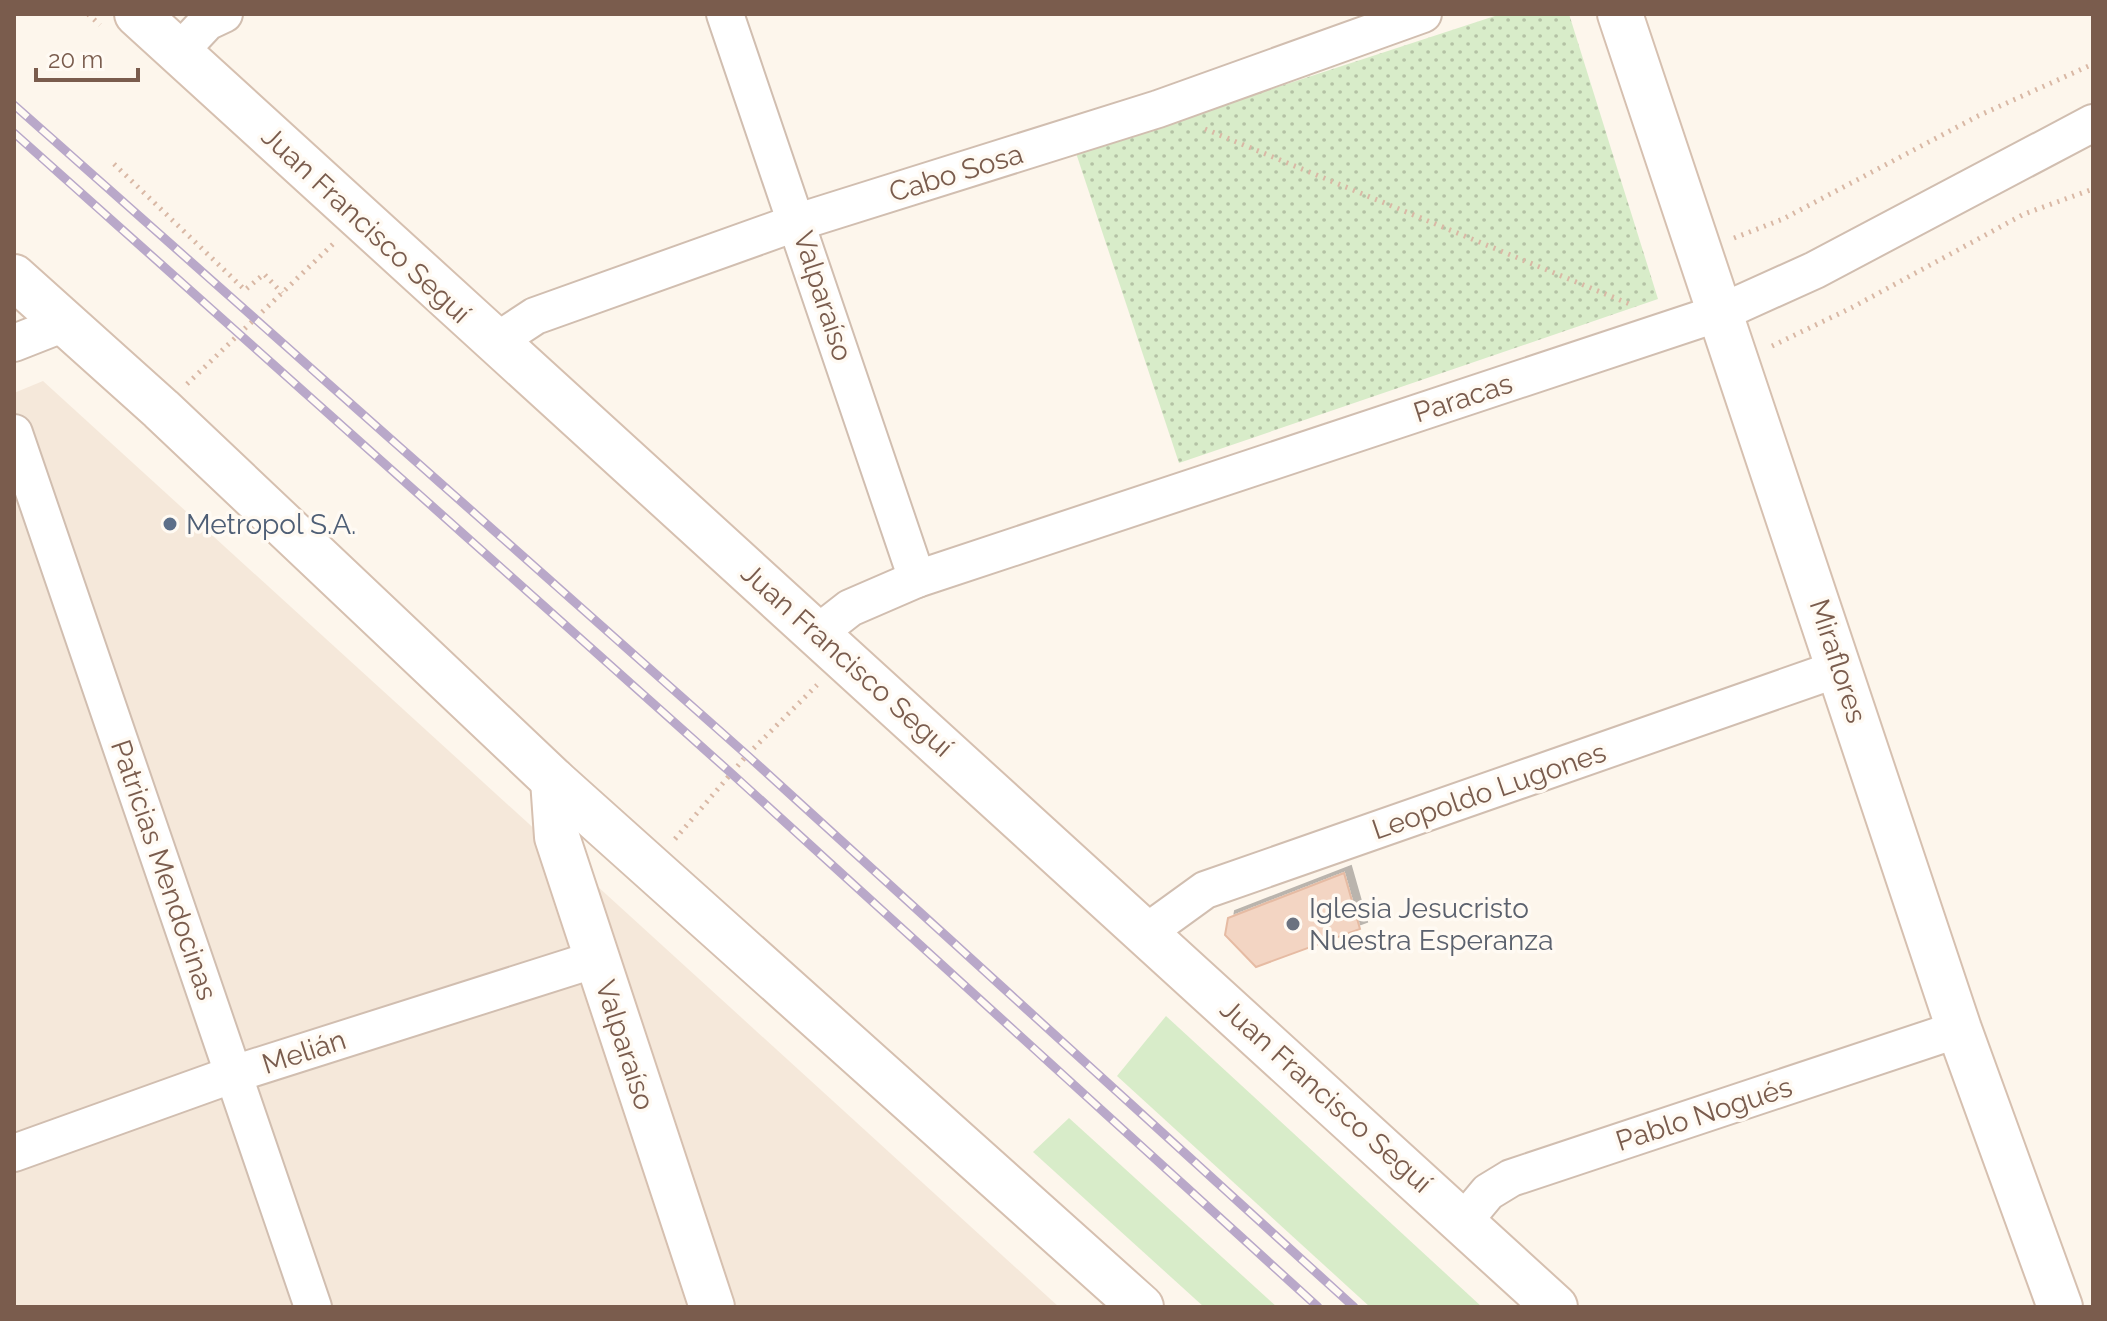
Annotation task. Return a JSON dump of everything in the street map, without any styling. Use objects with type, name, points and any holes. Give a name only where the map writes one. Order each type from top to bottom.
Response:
[{"type":"street","name":"Juan Francisco Seguí","points":[[137,14],[494,343],[818,633],[1555,1307]]},
{"type":"street","points":[[178,53],[207,22],[224,14]]},
{"type":"street","name":"Valparaíso","points":[[725,14],[917,579]]},
{"type":"street","name":"Cabo Sosa","points":[[494,343],[535,316],[798,222],[1158,109],[1423,14]]},
{"type":"street","name":"Miraflores","points":[[1620,14],[1959,1029],[2060,1307]]},
{"type":"street","name":"Paracas","points":[[818,633],[850,608],[917,579],[1722,312],[1815,270],[2093,123]]},
{"type":"street","points":[[14,277],[161,409],[553,780],[1141,1307]]},
{"type":"street","points":[[14,343],[65,323]]},
{"type":"street","name":"Patricias Mendocinas","points":[[14,433],[313,1307]]},
{"type":"street","name":"Leopoldo Lugones","points":[[1147,932],[1205,890],[1840,668]]},
{"type":"street","name":"Valparaíso","points":[[553,780],[557,837],[712,1307]]},
{"type":"street","name":"Melián","points":[[14,1153],[234,1074],[596,959]]},
{"type":"street","name":"Pablo Nogués","points":[[1463,1222],[1488,1192],[1511,1178],[1959,1029]]},
{"type":"path","points":[[1731,239],[1783,219],[1978,116],[2093,64]]},
{"type":"path","points":[[1158,109],[1681,326]]},
{"type":"path","points":[[114,164],[245,290],[264,274],[282,293]]},
{"type":"path","points":[[1767,348],[1853,307],[2024,214],[2093,189]]},
{"type":"path","points":[[161,409],[337,240]]},
{"type":"path","points":[[651,868],[747,755],[821,681]]},
{"type":"shaded area","points":[[43,381],[1059,1307],[14,1307],[14,393]]},
{"type":"green space","points":[[1501,14],[1569,14],[1658,299],[1179,463],[1076,153]]},
{"type":"green space","points":[[1166,1016],[1482,1307],[1370,1307],[1117,1076]]},
{"type":"green space","points":[[1069,1118],[1277,1307],[1204,1307],[1033,1152]]},
{"type":"building","name":"Iglesia Jesucristo Nuestra Esperanza","points":[[1344,873],[1360,929],[1256,967],[1225,935],[1228,918]]},
{"type":"railway","points":[[14,105],[747,755],[1354,1307]]},
{"type":"railway","points":[[14,133],[731,773],[1318,1307]]},
{"type":"place","name":"Metropol S.A.","points":[[170,524]]},
{"type":"place","name":"Iglesia Jesucristo Nuestra Esperanza","points":[[1293,924]]}]
